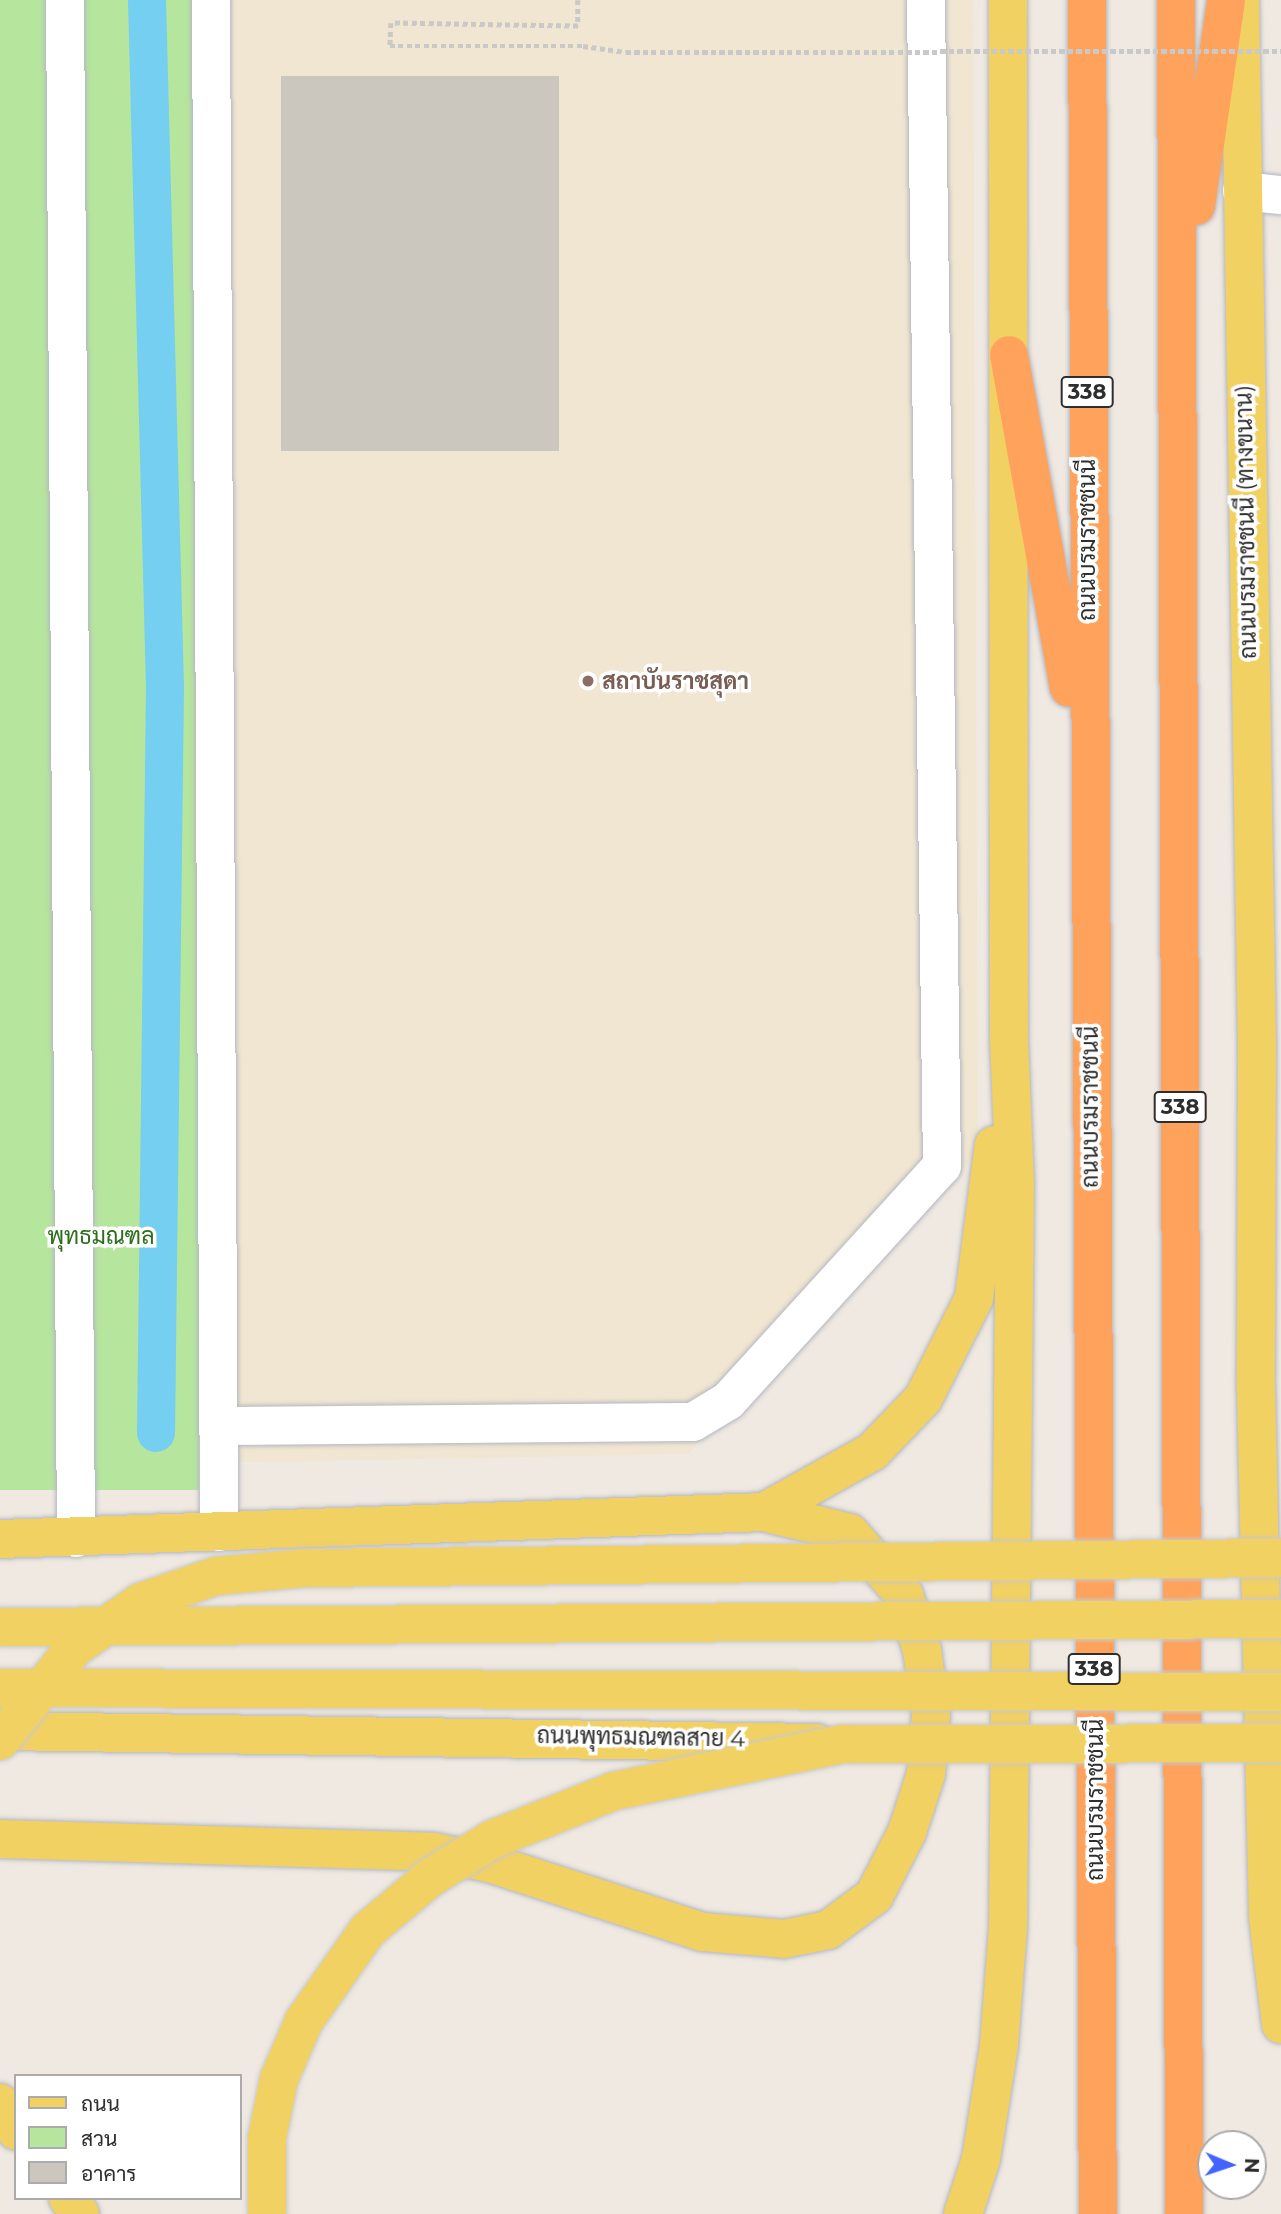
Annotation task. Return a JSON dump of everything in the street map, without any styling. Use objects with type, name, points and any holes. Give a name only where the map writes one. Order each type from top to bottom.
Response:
[{"type":"highway","name":"ถนนบรมราชชนนี","points":[[1087,0],[1087,783],[1098,2214]]},
{"type":"highway","name":"338","points":[[1176,0],[1184,2214]]},
{"type":"highway","points":[[1176,340],[1226,0]]},
{"type":"highway","points":[[1009,355],[1087,783]]},
{"type":"main road","points":[[963,2214],[981,2159],[1008,1929],[1015,1197],[1009,1039],[1009,0]]},
{"type":"main road","name":"ถนนบรมราชชนนี (ทางขนาน)","points":[[1240,0],[1247,627],[1257,1044]]},
{"type":"main road","points":[[764,1512],[872,1452],[923,1399],[961,1332],[981,1265],[1009,1039]]},
{"type":"main road","points":[[1257,1044],[1281,1214]]},
{"type":"main road","points":[[1257,1044],[1256,1388],[1267,1875],[1281,2024]]},
{"type":"main road","points":[[0,1539],[764,1512],[850,1533],[904,1594],[922,1650],[932,1716],[926,1774],[907,1832],[874,1896],[828,1930],[784,1939],[703,1933],[489,1863],[433,1853],[0,1839]]},
{"type":"main road","points":[[0,1741],[74,1648],[141,1602],[216,1576],[332,1568],[1281,1558]]},
{"type":"main road","points":[[0,1627],[1281,1619]]},
{"type":"main road","points":[[0,1688],[1281,1692]]},
{"type":"main road","name":"ถนนพุทธมณฑลสาย 4","points":[[0,1731],[662,1736],[844,1744],[1281,1744]]},
{"type":"main road","points":[[267,2214],[267,2138],[279,2079],[304,2021],[368,1930],[430,1878],[493,1839],[614,1791],[844,1744]]},
{"type":"main road","points":[[0,2103],[14,2128]]},
{"type":"street","points":[[65,0],[76,1538]]},
{"type":"street","points":[[211,0],[219,1532]]},
{"type":"street","points":[[220,1426],[693,1422],[728,1401],[942,1166],[926,0]]},
{"type":"street","points":[[1242,191],[1281,195]]},
{"type":"path","points":[[578,0],[578,26],[391,23],[390,46],[583,46],[626,52],[1281,51]]},
{"type":"shaded area","name":"สถาบันราชสุดา","points":[[199,0],[973,0],[978,1153],[688,1454],[204,1463]]},
{"type":"green space","name":"พุทธมณฑล","points":[[0,0],[199,0],[199,1490],[0,1490]]},
{"type":"building","points":[[281,76],[559,76],[559,451],[281,451]]},
{"type":"waterway","points":[[147,0],[165,687],[156,1433]]},
{"type":"place","name":"สถาบันราชสุดา","points":[[588,681]]}]
